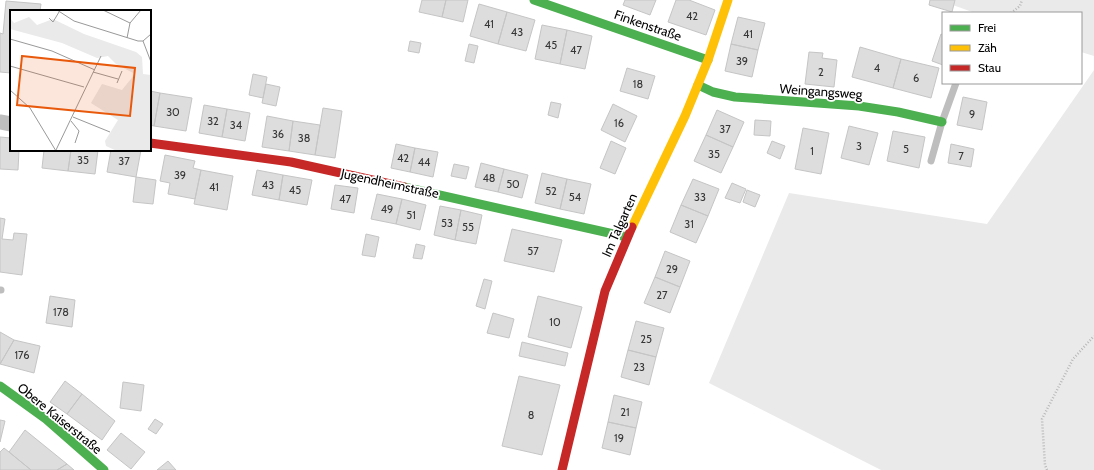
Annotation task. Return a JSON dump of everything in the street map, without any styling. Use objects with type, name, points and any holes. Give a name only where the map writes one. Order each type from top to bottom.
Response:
[{"type":"street","name":"Finkenstraße","points":[[534,0],[708,60]]},
{"type":"street","name":"Im Talgarten","points":[[562,470],[605,291],[627,237],[682,123],[708,60],[728,0]]},
{"type":"street","name":"Weingangsweg","points":[[698,85],[713,92],[735,98],[859,106],[898,112],[942,122]]},
{"type":"street","points":[[0,122],[10,124]]},
{"type":"street","name":"Jugendheimstraße","points":[[151,143],[290,162],[435,193],[627,237]]},
{"type":"street","name":"Obere Kaiserstraße","points":[[0,386],[46,419],[81,448],[104,470]]},
{"type":"lane","points":[[931,161],[942,122],[956,84]]},
{"type":"path","points":[[1012,12],[1020,6],[1022,0]]},
{"type":"path","points":[[1047,470],[1045,465],[1042,419],[1073,359],[1094,336]]},
{"type":"shaded area","points":[[939,0],[1094,0],[1094,56],[1082,52],[1082,12],[972,12]]},
{"type":"shaded area","points":[[1094,70],[1094,470],[881,470],[709,383],[789,193],[987,224]]},
{"type":"building","points":[[422,0],[446,0],[442,17],[419,12]]},
{"type":"building","points":[[446,0],[468,0],[463,22],[442,17]]},
{"type":"building","points":[[625,0],[656,0],[650,15],[623,5]]},
{"type":"building","points":[[676,0],[689,0],[715,10],[706,35],[668,22]]},
{"type":"building","points":[[930,0],[955,0],[952,12],[929,5]]},
{"type":"building","points":[[6,1],[41,4],[40,10],[10,10],[10,73],[0,72],[0,33],[3,34]]},
{"type":"building","points":[[479,4],[507,12],[498,44],[470,36]]},
{"type":"building","points":[[507,12],[535,20],[526,51],[498,44]]},
{"type":"building","points":[[738,17],[765,23],[758,50],[731,44]]},
{"type":"building","points":[[542,25],[567,30],[560,64],[535,59]]},
{"type":"building","points":[[567,30],[592,36],[585,69],[560,64]]},
{"type":"building","points":[[941,34],[942,65],[932,61]]},
{"type":"building","points":[[410,41],[421,43],[419,53],[408,51]]},
{"type":"building","points":[[469,44],[478,46],[474,63],[465,61]]},
{"type":"building","points":[[731,44],[758,50],[752,77],[725,71]]},
{"type":"building","points":[[860,47],[901,59],[893,88],[852,77]]},
{"type":"building","points":[[809,52],[823,53],[822,58],[837,60],[834,87],[805,84]]},
{"type":"building","points":[[901,59],[939,68],[931,98],[893,88]]},
{"type":"building","points":[[627,68],[655,76],[648,99],[620,91]]},
{"type":"building","points":[[253,74],[267,77],[263,98],[249,95]]},
{"type":"building","points":[[266,84],[280,87],[276,106],[262,103]]},
{"type":"building","points":[[151,91],[160,93],[154,126],[151,125]]},
{"type":"building","points":[[160,93],[192,98],[186,131],[154,126]]},
{"type":"building","points":[[963,97],[987,102],[982,130],[957,125]]},
{"type":"building","points":[[551,102],[561,104],[558,118],[548,115]]},
{"type":"building","points":[[613,104],[637,116],[625,142],[601,130]]},
{"type":"building","points":[[204,105],[227,109],[222,137],[199,133]]},
{"type":"building","points":[[323,108],[342,111],[335,158],[315,155]]},
{"type":"building","points":[[227,109],[250,113],[245,141],[222,137]]},
{"type":"building","points":[[717,110],[744,122],[733,147],[706,135]]},
{"type":"building","points":[[267,116],[293,121],[289,151],[262,147]]},
{"type":"building","points":[[755,120],[771,121],[770,136],[754,135]]},
{"type":"building","points":[[293,121],[320,125],[315,155],[289,151]]},
{"type":"building","points":[[849,126],[878,133],[869,165],[841,158]]},
{"type":"building","points":[[803,128],[829,133],[821,174],[795,169]]},
{"type":"building","points":[[893,131],[925,137],[919,168],[887,161]]},
{"type":"building","points":[[706,135],[733,147],[721,173],[694,161]]},
{"type":"building","points":[[0,137],[10,138],[10,151],[19,151],[18,170],[0,169]]},
{"type":"building","points":[[611,141],[626,148],[615,174],[600,168]]},
{"type":"building","points":[[772,141],[785,146],[780,159],[767,153]]},
{"type":"building","points":[[396,144],[415,148],[410,172],[391,168]]},
{"type":"building","points":[[951,144],[974,149],[971,167],[948,163]]},
{"type":"building","points":[[415,148],[438,152],[433,177],[410,172]]},
{"type":"building","points":[[44,151],[71,151],[68,171],[42,168]]},
{"type":"building","points":[[71,151],[98,151],[95,174],[68,171]]},
{"type":"building","points":[[111,151],[141,151],[136,177],[107,172]]},
{"type":"building","points":[[165,155],[195,161],[193,168],[201,170],[195,199],[168,194],[170,183],[160,181]]},
{"type":"building","points":[[481,163],[504,169],[498,192],[475,187]]},
{"type":"building","points":[[454,164],[469,167],[466,179],[451,176]]},
{"type":"building","points":[[504,169],[528,175],[522,198],[498,192]]},
{"type":"building","points":[[201,170],[233,176],[227,210],[194,204]]},
{"type":"building","points":[[257,170],[283,175],[279,200],[252,195]]},
{"type":"building","points":[[542,173],[567,179],[560,209],[535,203]]},
{"type":"building","points":[[283,175],[312,180],[307,205],[279,200]]},
{"type":"building","points":[[136,177],[156,180],[153,204],[133,202]]},
{"type":"building","points":[[567,179],[591,184],[584,214],[560,209]]},
{"type":"building","points":[[693,179],[719,189],[708,216],[681,205]]},
{"type":"building","points":[[732,183],[746,189],[740,203],[725,198]]},
{"type":"building","points":[[335,185],[358,188],[354,213],[331,209]]},
{"type":"building","points":[[747,190],[760,195],[755,207],[743,202]]},
{"type":"building","points":[[377,194],[402,199],[396,224],[371,219]]},
{"type":"building","points":[[402,199],[426,205],[420,230],[396,224]]},
{"type":"building","points":[[681,205],[708,216],[696,243],[670,232]]},
{"type":"building","points":[[440,206],[461,210],[455,240],[434,235]]},
{"type":"building","points":[[461,210],[482,215],[476,244],[455,240]]},
{"type":"building","points":[[0,218],[5,219],[2,239],[13,240],[14,233],[27,234],[22,275],[0,272]]},
{"type":"building","points":[[512,229],[562,240],[554,272],[504,261]]},
{"type":"building","points":[[366,234],[379,237],[375,257],[362,255]]},
{"type":"building","points":[[416,244],[425,246],[422,259],[413,258]]},
{"type":"building","points":[[665,251],[690,261],[680,287],[655,277]]},
{"type":"building","points":[[655,277],[680,287],[670,313],[644,303]]},
{"type":"building","points":[[484,279],[492,281],[485,309],[476,306]]},
{"type":"building","points":[[50,296],[75,300],[72,327],[46,323]]},
{"type":"building","points":[[538,296],[582,307],[571,348],[528,337]]},
{"type":"building","points":[[493,313],[514,319],[509,338],[487,333]]},
{"type":"building","points":[[636,321],[664,328],[656,357],[628,350]]},
{"type":"building","points":[[0,332],[14,340],[0,364]]},
{"type":"building","points":[[14,340],[40,346],[34,373],[0,364]]},
{"type":"building","points":[[522,342],[568,353],[565,366],[519,356]]},
{"type":"building","points":[[628,350],[656,357],[649,385],[621,377]]},
{"type":"building","points":[[519,376],[560,385],[542,455],[502,446]]},
{"type":"building","points":[[65,381],[82,394],[67,414],[50,402]]},
{"type":"building","points":[[123,382],[144,385],[141,411],[120,408]]},
{"type":"building","points":[[82,394],[115,421],[102,440],[67,414]]},
{"type":"building","points":[[614,395],[642,402],[636,428],[608,422]]},
{"type":"building","points":[[155,419],[163,424],[156,434],[148,429]]},
{"type":"building","points":[[0,420],[5,421],[0,442]]},
{"type":"building","points":[[608,422],[636,428],[630,455],[602,448]]},
{"type":"building","points":[[25,430],[67,464],[57,470],[31,470],[9,452]]},
{"type":"building","points":[[121,433],[145,452],[131,469],[107,450]]},
{"type":"building","points":[[4,448],[31,470],[0,470],[0,452]]},
{"type":"building","points":[[168,461],[176,470],[157,470]]},
{"type":"building","points":[[67,464],[74,470],[57,470]]},
{"type":"traffic: fast","points":[[534,0],[708,60]]},
{"type":"traffic: fast","points":[[698,85],[713,92],[735,97],[859,106],[898,112],[942,122]]},
{"type":"traffic: fast","points":[[404,187],[627,237]]},
{"type":"traffic: fast","points":[[0,386],[46,419],[104,470]]},
{"type":"traffic: slow","points":[[632,227],[685,116],[708,60],[728,0]]},
{"type":"traffic: jam","points":[[151,143],[291,162],[404,187]]},
{"type":"traffic: jam","points":[[562,470],[605,291],[632,227]]}]
